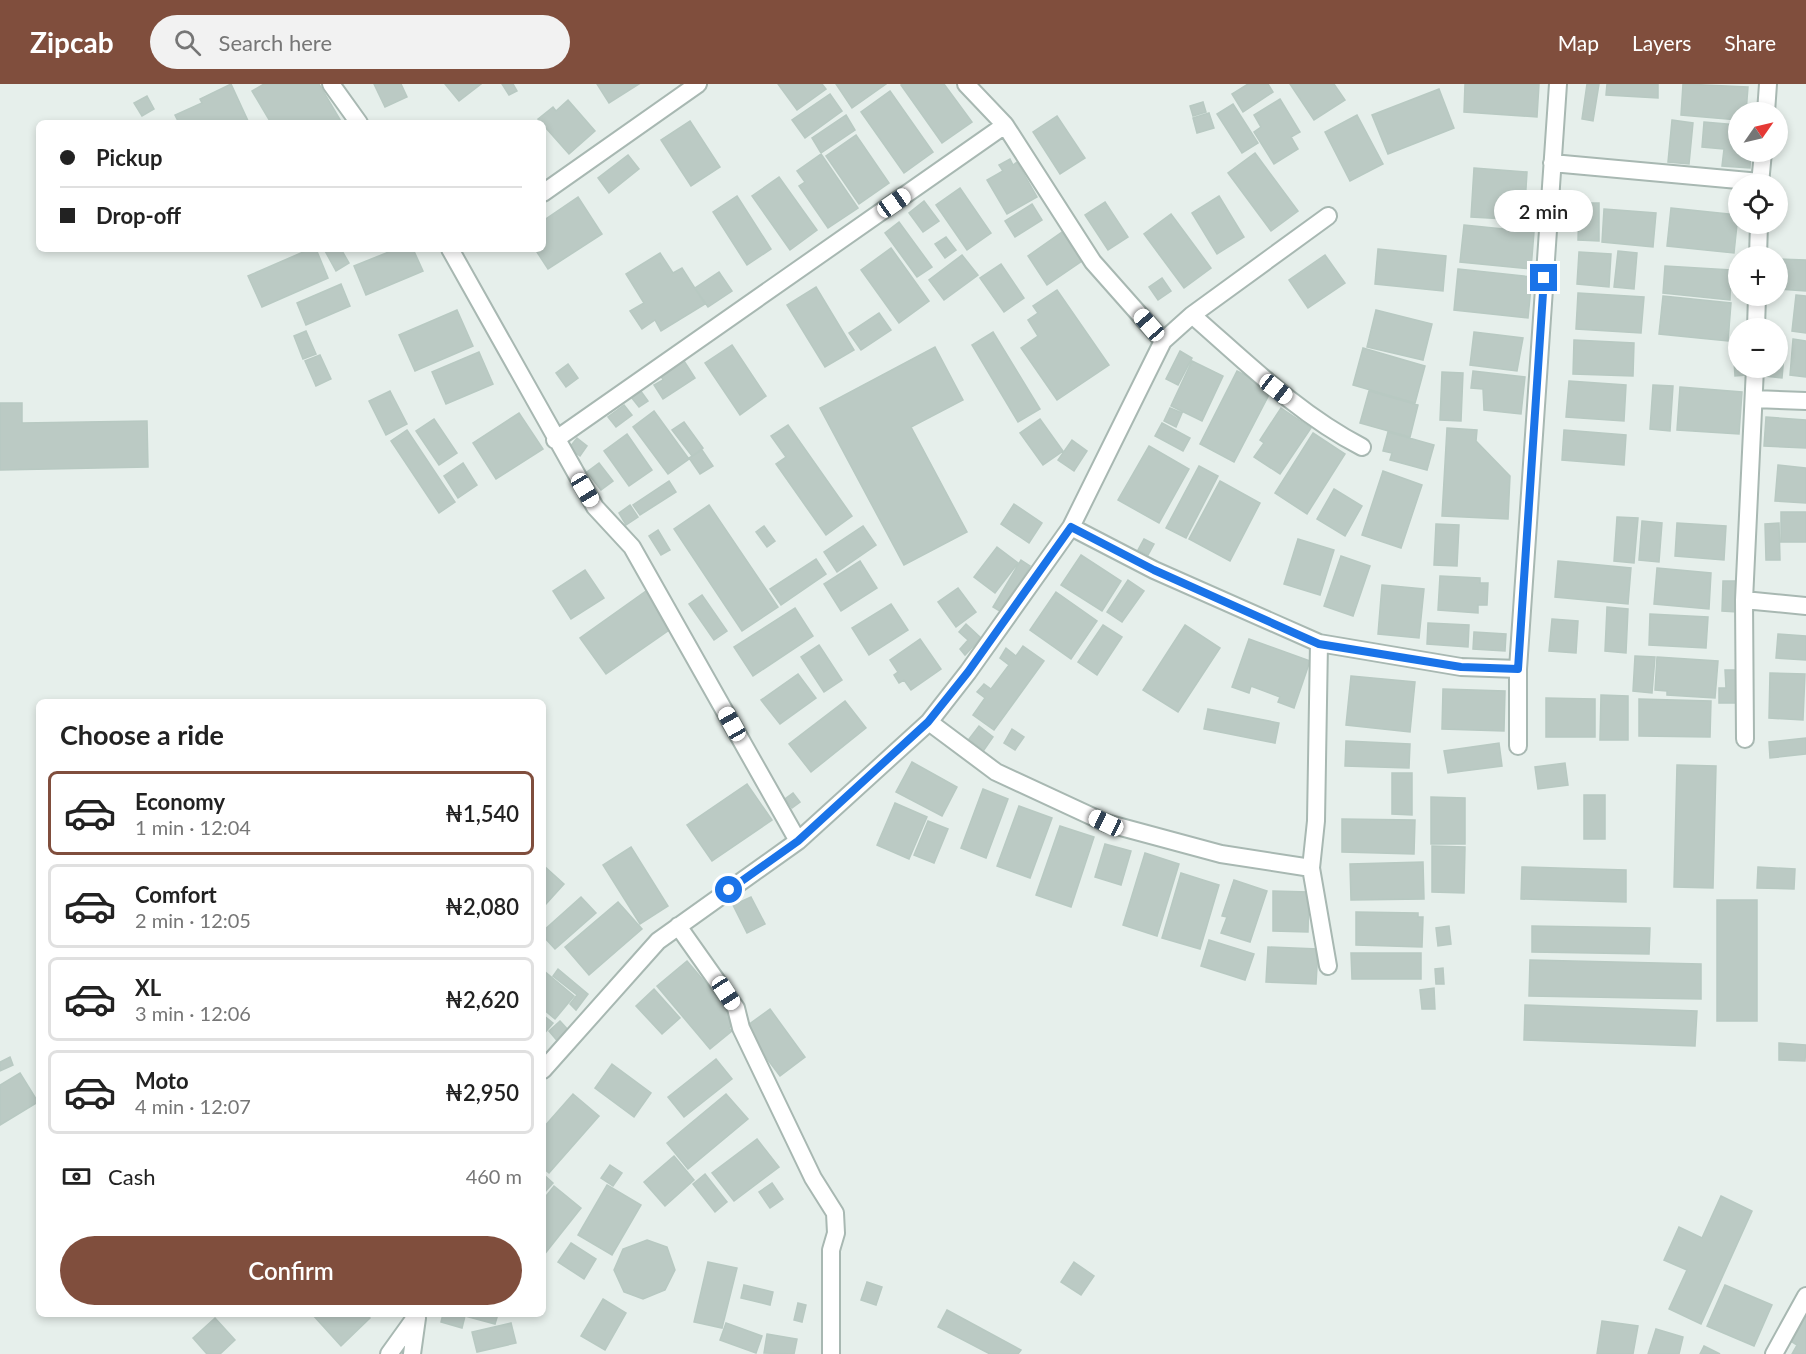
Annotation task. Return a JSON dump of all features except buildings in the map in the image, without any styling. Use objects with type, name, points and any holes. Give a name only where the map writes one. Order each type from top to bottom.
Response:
[{"type":"street","points":[[331,84],[357,120]]},
{"type":"street","points":[[546,191],[698,84]]},
{"type":"street","points":[[966,84],[1005,125],[1093,262],[1163,341]]},
{"type":"street","points":[[1518,746],[1518,669],[1558,84]]},
{"type":"street","points":[[1767,102],[1768,84]]},
{"type":"street","points":[[555,440],[1005,125]]},
{"type":"street","points":[[1552,163],[1728,180]]},
{"type":"street","points":[[546,1067],[658,941],[798,841],[928,722],[968,672],[1071,527],[1163,341],[1192,315],[1328,216]]},
{"type":"street","points":[[457,252],[555,440],[595,507],[632,547],[798,841]]},
{"type":"street","points":[[1192,315],[1285,396],[1334,432],[1362,447]]},
{"type":"street","points":[[1745,739],[1744,600],[1755,378]]},
{"type":"street","points":[[1754,399],[1806,401]]},
{"type":"street","points":[[1071,527],[1154,570],[1319,644],[1461,667],[1518,669]]},
{"type":"street","points":[[1744,600],[1806,606]]},
{"type":"street","points":[[1319,644],[1316,821],[1311,868],[1328,966]]},
{"type":"street","points":[[928,722],[996,772],[1106,823],[1221,854],[1311,868]]},
{"type":"street","points":[[678,926],[736,1008],[741,1028],[813,1178],[835,1213],[836,1233],[831,1250],[831,1354]]},
{"type":"street","points":[[1774,1354],[1806,1296]]},
{"type":"street","points":[[389,1354],[416,1317]]},
{"type":"street","points":[[412,1354],[417,1317]]},
{"type":"route","points":[[729,890],[798,841],[928,722],[968,672],[1071,527],[1154,570],[1319,644],[1461,667],[1518,669],[1544,278]]}]
